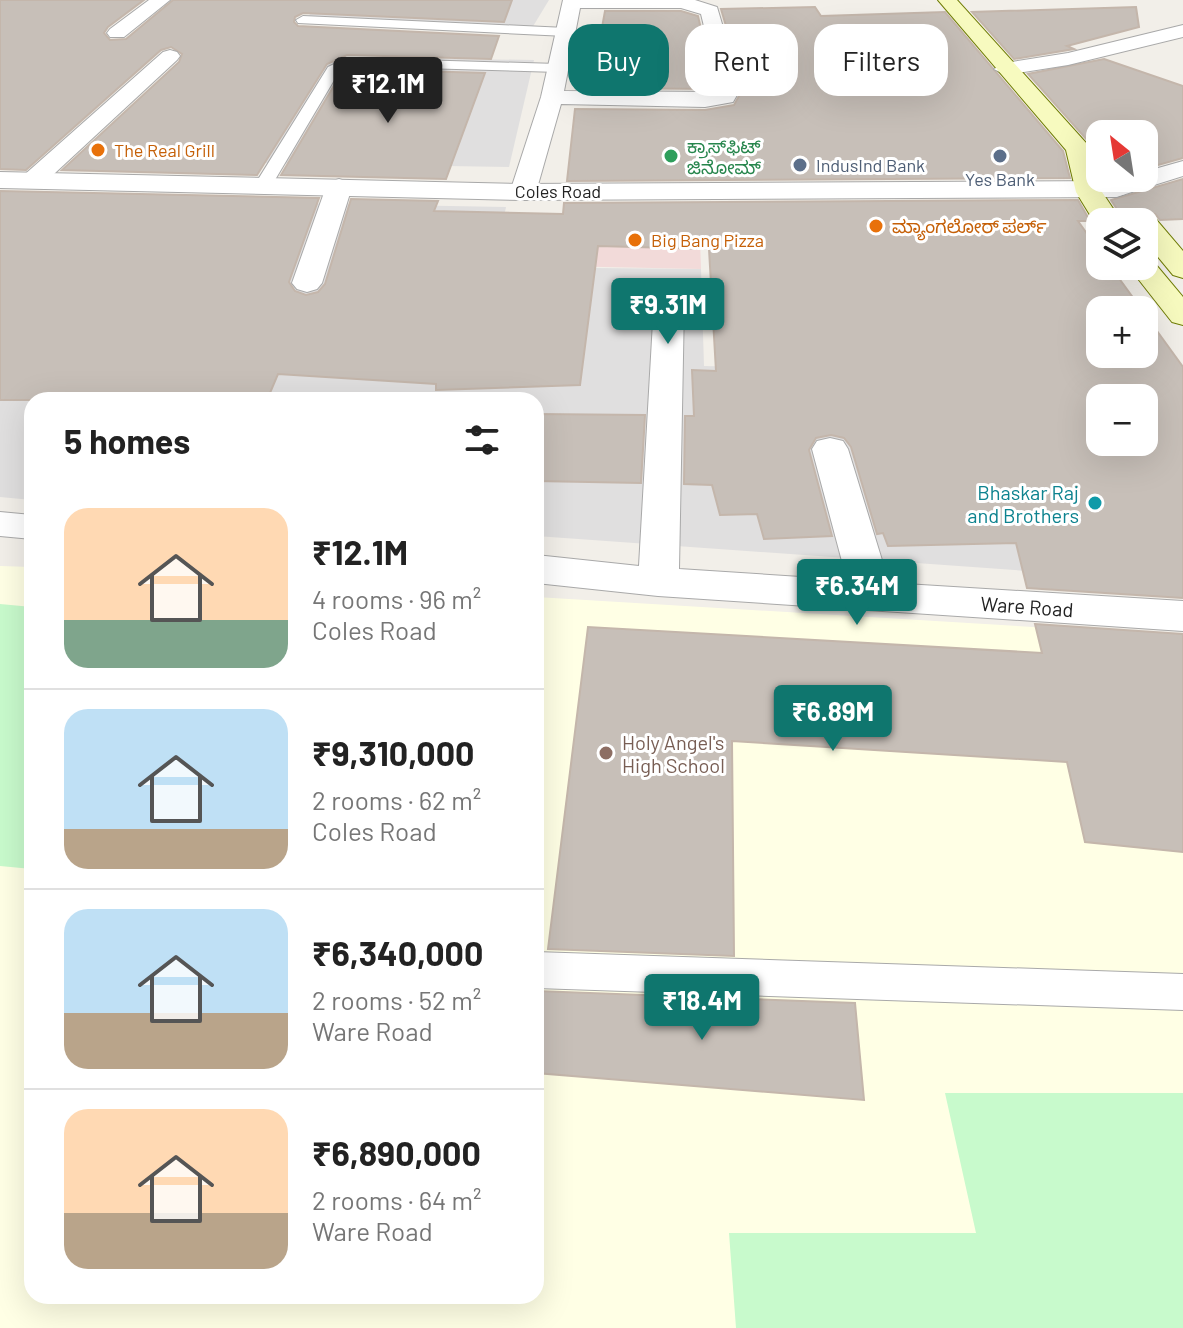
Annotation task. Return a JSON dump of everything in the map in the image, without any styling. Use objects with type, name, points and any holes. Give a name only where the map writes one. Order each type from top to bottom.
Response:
[{"type":"main road","points":[[947,0],[966,24],[1086,136]]},
{"type":"main road","points":[[970,0],[989,23],[1016,68],[1078,149],[1086,180]]},
{"type":"main road","points":[[966,24],[989,23]]},
{"type":"main road","points":[[1089,192],[1099,208]]},
{"type":"main road","points":[[1120,192],[1133,208]]},
{"type":"main road","points":[[1158,239],[1183,269]]},
{"type":"main road","points":[[1153,280],[1183,316]]},
{"type":"street","points":[[117,33],[161,0]]},
{"type":"street","points":[[523,192],[552,97],[573,1],[683,2],[701,5],[710,11],[730,88],[725,97],[705,100],[552,97]]},
{"type":"street","points":[[1016,68],[1183,31]]},
{"type":"street","points":[[32,181],[170,56]]},
{"type":"street","name":"Coles Road","points":[[1158,174],[1183,168]]},
{"type":"street","name":"Coles Road","points":[[0,180],[523,192],[1086,192]]},
{"type":"street","points":[[307,283],[339,187]]},
{"type":"street","points":[[658,582],[669,304]]},
{"type":"street","points":[[830,449],[872,596]]},
{"type":"street","points":[[0,524],[24,526]]},
{"type":"street","name":"Ware Road","points":[[544,570],[658,582],[1183,616]]},
{"type":"lane","points":[[303,20],[561,51]]},
{"type":"lane","points":[[492,52],[561,51]]},
{"type":"lane","points":[[263,186],[335,67],[347,62],[561,51]]},
{"type":"lane","points":[[544,970],[1183,992]]},
{"type":"shaded area","points":[[325,0],[549,0],[532,28],[307,17]]},
{"type":"shaded area","points":[[328,57],[534,60],[509,167],[263,163]]},
{"type":"shaded area","points":[[179,201],[506,207],[494,267],[701,269],[704,366],[904,371],[1086,437],[1086,456],[1148,456],[1183,582],[544,537],[544,392],[24,392],[24,499],[0,497],[0,230]]},
{"type":"shaded area","points":[[565,205],[699,208],[701,269],[555,266]]},
{"type":"shaded area","points":[[0,566],[24,567],[24,1304],[544,1304],[544,597],[1183,636],[1183,1328],[0,1328]]},
{"type":"green space","points":[[0,604],[24,606],[24,868],[0,866]]},
{"type":"green space","points":[[945,1093],[1183,1093],[1183,1328],[736,1328],[729,1233],[976,1233]]},
{"type":"building","points":[[0,0],[144,0],[108,27],[104,33],[110,40],[126,39],[173,0],[512,0],[504,22],[303,13],[295,17],[294,22],[298,26],[499,36],[491,59],[347,55],[327,64],[257,175],[62,170],[179,62],[182,54],[171,47],[161,50],[26,170],[0,169]]},
{"type":"building","points":[[815,7],[821,16],[945,12],[1063,151],[1070,178],[567,181],[575,109],[705,110],[734,105],[739,96],[798,96],[798,24],[725,24],[721,9]]},
{"type":"building","points":[[1136,7],[1139,27],[1067,46],[1074,49],[1014,59],[972,12]]},
{"type":"building","points":[[605,11],[681,11],[698,16],[700,24],[685,24],[685,89],[669,89],[669,24],[603,24]]},
{"type":"building","points":[[1104,59],[1183,86],[1183,158],[1158,165],[1158,120],[1086,120],[1086,139],[1028,74]]},
{"type":"building","points":[[350,69],[485,73],[446,179],[281,175],[342,72]]},
{"type":"building","points":[[1183,179],[1183,219],[1160,220],[1158,208],[1116,208],[1111,200],[1138,192],[1158,192],[1158,186]]},
{"type":"building","points":[[0,191],[319,198],[289,282],[295,291],[306,295],[318,292],[325,284],[351,199],[438,201],[434,211],[563,214],[564,203],[1078,200],[1086,214],[1086,221],[1078,221],[1086,232],[1086,280],[1120,280],[1132,296],[1086,296],[1086,368],[1158,368],[1158,332],[1183,367],[1183,598],[1027,588],[1016,543],[888,546],[883,533],[877,534],[851,447],[844,438],[831,435],[816,438],[809,450],[832,536],[764,539],[757,514],[720,515],[712,485],[684,484],[685,416],[694,416],[692,370],[716,371],[709,249],[598,246],[580,385],[436,390],[436,384],[278,374],[270,392],[24,392],[24,400],[0,400]]},
{"type":"building","points":[[544,414],[645,415],[641,483],[544,481]]},
{"type":"building","points":[[1035,624],[1183,634],[1183,852],[1085,842],[1067,762],[732,741],[734,956],[548,949],[588,627],[1042,653]]},
{"type":"building","points":[[544,991],[855,1003],[864,1100],[544,1074]]},
{"type":"place","name":"The Real Grill","points":[[98,150]]},
{"type":"place","name":"ಕ್ರಾಸ್‌ಫಿಟ್ ಜಿನೋಮ್","points":[[671,156]]},
{"type":"place","name":"Yes Bank","points":[[1000,156]]},
{"type":"place","name":"IndusInd Bank","points":[[800,165]]},
{"type":"place","name":"ಮ್ಯಾಂಗಲೋರ್ ಪರ್ಲ್","points":[[876,226]]},
{"type":"place","name":"Big Bang Pizza","points":[[635,240]]},
{"type":"place","name":"Bhaskar Raj and Brothers","points":[[1095,503]]},
{"type":"place","name":"Holy Angel's High School","points":[[606,753]]}]
